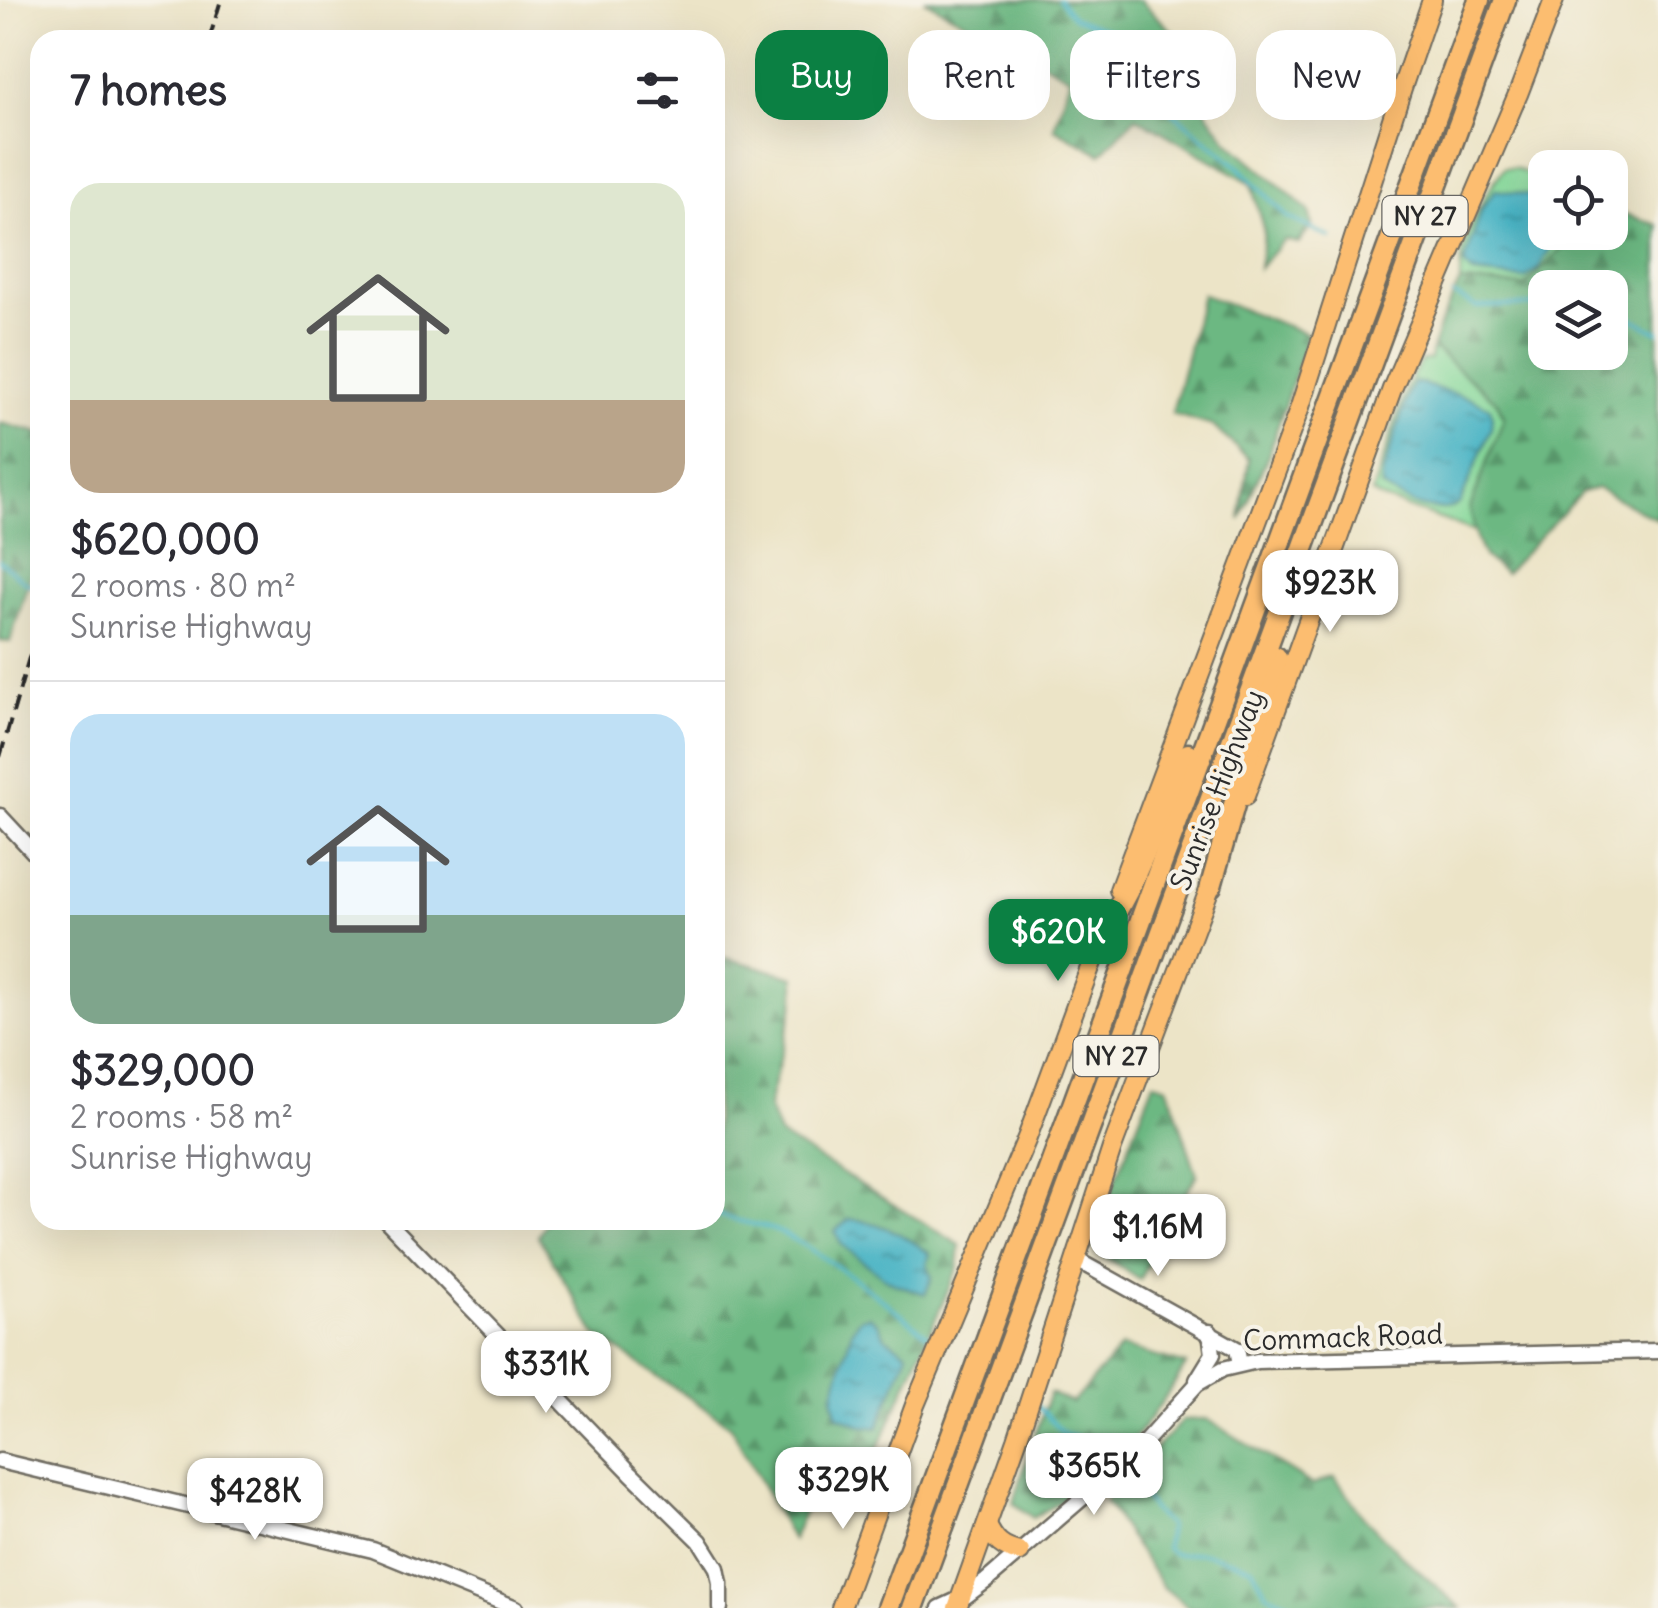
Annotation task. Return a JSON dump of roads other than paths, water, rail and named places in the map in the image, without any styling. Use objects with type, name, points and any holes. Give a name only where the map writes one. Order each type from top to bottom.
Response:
[{"type":"highway","name":"Sunrise Highway","points":[[888,1608],[1479,0]]},
{"type":"highway","name":"Sunrise Highway","points":[[914,1608],[1504,0]]},
{"type":"highway","points":[[1211,886],[1280,645],[1300,557]]},
{"type":"highway","points":[[1097,948],[1129,888],[1192,745],[1219,706]]},
{"type":"main road","name":"Sunrise Highway","points":[[841,1608],[916,1405],[1027,1138],[1299,410],[1432,0]]},
{"type":"main road","name":"Sunrise Highway","points":[[958,1604],[1017,1440],[1112,1148],[1280,702],[1398,373],[1518,94],[1554,0]]},
{"type":"main road","points":[[987,1526],[998,1543],[1020,1552]]},
{"type":"street","points":[[0,816],[30,849]]},
{"type":"street","points":[[396,1230],[700,1541],[717,1568],[720,1608]]},
{"type":"street","points":[[1075,1259],[1238,1349],[1240,1364]]},
{"type":"street","points":[[1192,1389],[1212,1358],[1210,1332]]},
{"type":"street","name":"Commack Road","points":[[940,1608],[958,1604],[1020,1552],[1137,1451],[1192,1389],[1212,1374],[1257,1361],[1658,1351]]},
{"type":"street","points":[[0,1461],[360,1546],[516,1608]]},
{"type":"water","points":[[1495,190],[1528,195],[1528,250],[1549,250],[1539,268],[1528,270],[1525,279],[1473,274],[1464,265],[1482,208]]},
{"type":"water","points":[[1415,382],[1490,408],[1491,429],[1460,503],[1451,507],[1420,506],[1382,487],[1382,475]]},
{"type":"water","points":[[849,1219],[892,1230],[930,1254],[927,1264],[932,1278],[925,1294],[882,1276],[841,1244],[835,1231]]},
{"type":"water","points":[[869,1316],[885,1337],[908,1353],[878,1428],[837,1415],[833,1396],[852,1330],[860,1318]]},
{"type":"waterway","points":[[1059,0],[1073,17],[1119,34],[1134,73],[1170,110],[1239,167],[1287,217],[1331,238]]},
{"type":"waterway","points":[[1453,295],[1477,307],[1528,306]]},
{"type":"waterway","points":[[1628,316],[1658,332]]},
{"type":"waterway","points":[[0,561],[30,584]]},
{"type":"waterway","points":[[725,1217],[772,1229],[808,1248],[929,1336]]},
{"type":"waterway","points":[[1036,1405],[1062,1432],[1077,1438],[1083,1452],[1099,1454],[1107,1465]]},
{"type":"waterway","points":[[1127,1482],[1169,1526],[1166,1548],[1170,1551],[1209,1554],[1252,1567],[1266,1593],[1301,1608]]},
{"type":"railway","points":[[212,30],[221,0]]},
{"type":"railway","points":[[0,757],[30,654]]}]
